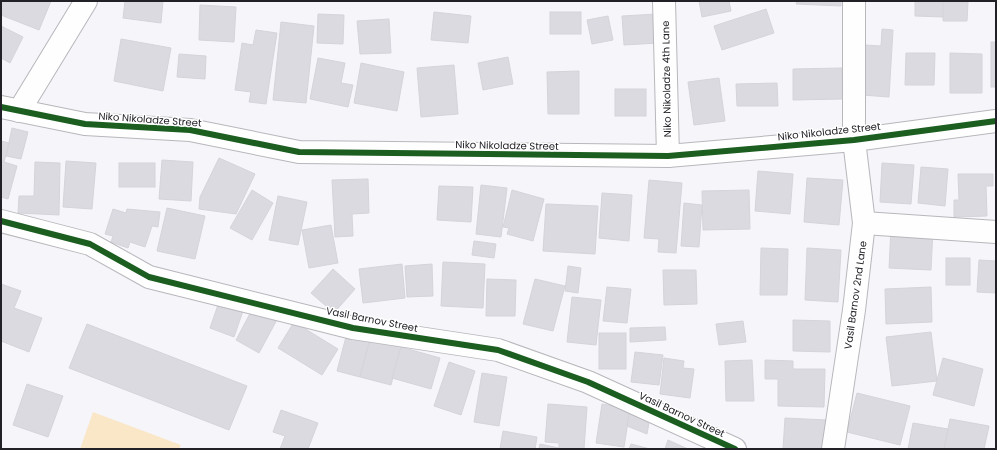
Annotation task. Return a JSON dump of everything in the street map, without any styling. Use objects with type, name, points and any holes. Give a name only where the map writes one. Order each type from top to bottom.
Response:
[{"type":"street","points":[[10,109],[86,1]]},
{"type":"street","name":"Niko Nikoladze 4th Lane","points":[[664,1],[668,156]]},
{"type":"street","name":"Vasil Barnov 2nd Lane","points":[[833,449],[854,310],[864,223],[854,140],[854,1]]},
{"type":"street","name":"Niko Nikoladze Street","points":[[10,109],[85,124],[190,130],[299,152],[668,156],[854,140],[996,121]]},
{"type":"street","name":"Vasil Barnov Street","points":[[1,221],[90,244],[149,277],[353,328],[498,350],[588,382],[735,449]]},
{"type":"street","points":[[864,223],[996,232]]},
{"type":"shaded area","points":[[93,412],[181,445],[179,449],[80,449]]},
{"type":"building","points":[[1,1],[51,1],[39,30],[1,15]]},
{"type":"building","points":[[125,1],[163,1],[161,23],[123,18]]},
{"type":"building","points":[[699,1],[729,1],[731,11],[702,17]]},
{"type":"building","points":[[797,1],[841,1],[841,6],[796,4]]},
{"type":"building","points":[[915,1],[943,1],[943,17],[915,16]]},
{"type":"building","points":[[943,1],[968,2],[967,21],[943,21]]},
{"type":"building","points":[[200,5],[236,7],[234,42],[199,40]]},
{"type":"building","points":[[766,9],[774,33],[722,50],[714,26]]},
{"type":"building","points":[[434,12],[471,16],[468,43],[431,40]]},
{"type":"building","points":[[550,12],[581,12],[581,34],[550,34]]},
{"type":"building","points":[[318,14],[344,15],[343,44],[317,43]]},
{"type":"building","points":[[657,14],[658,43],[624,45],[622,16]]},
{"type":"building","points":[[608,16],[613,40],[592,44],[587,20]]},
{"type":"building","points":[[389,19],[391,53],[360,54],[357,21]]},
{"type":"building","points":[[281,22],[314,26],[306,103],[273,100]]},
{"type":"building","points":[[1,26],[23,37],[10,63],[1,58]]},
{"type":"building","points":[[882,29],[893,30],[889,97],[862,95],[865,45],[881,46]]},
{"type":"building","points":[[256,30],[277,33],[266,104],[249,102],[251,92],[235,90],[242,43],[253,45]]},
{"type":"building","points":[[121,39],[171,48],[163,91],[114,81]]},
{"type":"building","points":[[991,42],[996,42],[996,87],[991,87]]},
{"type":"building","points":[[906,53],[935,53],[934,85],[905,85]]},
{"type":"building","points":[[950,53],[982,54],[982,93],[950,93]]},
{"type":"building","points":[[179,54],[206,56],[205,79],[177,77]]},
{"type":"building","points":[[508,57],[513,84],[483,90],[478,63]]},
{"type":"building","points":[[318,58],[345,63],[341,83],[353,85],[348,107],[310,99]]},
{"type":"building","points":[[361,63],[404,72],[397,111],[354,103]]},
{"type":"building","points":[[454,65],[458,114],[421,117],[417,68]]},
{"type":"building","points":[[842,68],[843,99],[793,100],[793,69]]},
{"type":"building","points":[[579,71],[579,114],[548,114],[547,72]]},
{"type":"building","points":[[719,78],[725,121],[694,125],[688,82]]},
{"type":"building","points":[[777,83],[778,106],[737,106],[736,84]]},
{"type":"building","points":[[615,89],[646,89],[646,116],[615,116]]},
{"type":"building","points":[[12,128],[28,132],[21,159],[6,156]]},
{"type":"building","points":[[1,141],[9,143],[4,162],[17,166],[8,199],[1,197]]},
{"type":"building","points":[[219,158],[255,174],[236,214],[199,209],[200,197]]},
{"type":"building","points":[[162,160],[193,162],[191,201],[159,199]]},
{"type":"building","points":[[66,161],[96,163],[92,209],[63,207]]},
{"type":"building","points":[[35,162],[60,163],[59,215],[18,213],[19,196],[34,196]]},
{"type":"building","points":[[119,163],[155,163],[155,187],[119,187]]},
{"type":"building","points":[[882,163],[914,165],[911,204],[880,202]]},
{"type":"building","points":[[921,167],[948,169],[945,206],[918,203]]},
{"type":"building","points":[[758,171],[793,174],[790,214],[755,211]]},
{"type":"building","points":[[958,174],[993,174],[993,186],[986,186],[987,216],[954,217],[954,200],[959,200]]},
{"type":"building","points":[[807,178],[843,180],[839,225],[804,222]]},
{"type":"building","points":[[368,179],[369,213],[352,214],[353,236],[335,237],[332,180]]},
{"type":"building","points":[[649,180],[682,183],[676,253],[658,252],[659,239],[644,238]]},
{"type":"building","points":[[481,185],[507,188],[501,237],[476,234]]},
{"type":"building","points":[[439,186],[473,187],[471,222],[437,220]]},
{"type":"building","points":[[252,190],[273,203],[252,240],[230,228]]},
{"type":"building","points":[[512,190],[544,199],[533,241],[507,234],[509,228],[503,227]]},
{"type":"building","points":[[749,190],[750,229],[703,230],[702,191]]},
{"type":"building","points":[[602,193],[632,195],[629,241],[599,238]]},
{"type":"building","points":[[278,196],[307,202],[298,245],[269,240]]},
{"type":"building","points":[[684,203],[702,205],[699,247],[681,246]]},
{"type":"building","points":[[546,204],[598,206],[595,254],[543,251]]},
{"type":"building","points":[[167,208],[205,216],[195,259],[157,251]]},
{"type":"building","points":[[113,209],[126,213],[127,209],[160,212],[158,227],[152,226],[145,247],[130,242],[128,248],[111,242],[113,236],[105,234]]},
{"type":"building","points":[[331,225],[338,263],[309,268],[302,230]]},
{"type":"building","points":[[891,228],[933,230],[931,270],[889,268]]},
{"type":"building","points":[[474,241],[496,244],[494,258],[472,255]]},
{"type":"building","points":[[761,248],[788,249],[787,295],[760,295]]},
{"type":"building","points":[[807,248],[841,250],[838,302],[805,300]]},
{"type":"building","points":[[946,258],[970,258],[970,285],[946,285]]},
{"type":"building","points":[[979,260],[996,261],[996,293],[977,292]]},
{"type":"building","points":[[443,262],[485,264],[483,308],[441,306]]},
{"type":"building","points":[[402,264],[405,298],[363,303],[359,269]]},
{"type":"building","points":[[432,264],[433,296],[407,297],[405,266]]},
{"type":"building","points":[[568,266],[581,268],[578,293],[565,291]]},
{"type":"building","points":[[333,269],[355,289],[334,313],[311,293]]},
{"type":"building","points":[[663,270],[696,270],[697,304],[664,305]]},
{"type":"building","points":[[487,279],[516,280],[515,316],[486,316]]},
{"type":"building","points":[[535,279],[565,286],[553,331],[523,324]]},
{"type":"building","points":[[1,284],[21,291],[14,308],[42,318],[29,352],[1,341]]},
{"type":"building","points":[[607,287],[631,289],[627,323],[603,321]]},
{"type":"building","points":[[931,287],[932,322],[886,324],[885,289]]},
{"type":"building","points":[[572,297],[601,300],[596,345],[567,342]]},
{"type":"building","points":[[220,299],[244,308],[234,337],[210,328]]},
{"type":"building","points":[[255,304],[279,316],[259,353],[236,340]]},
{"type":"building","points":[[793,320],[830,321],[830,352],[793,351]]},
{"type":"building","points":[[743,321],[746,342],[719,345],[716,324]]},
{"type":"building","points":[[294,322],[338,349],[322,375],[278,348]]},
{"type":"building","points":[[87,324],[247,386],[229,430],[69,368]]},
{"type":"building","points":[[665,327],[666,340],[630,342],[630,328]]},
{"type":"building","points":[[931,332],[937,381],[892,386],[886,337]]},
{"type":"building","points":[[347,333],[370,339],[360,377],[337,371]]},
{"type":"building","points":[[599,333],[626,333],[626,369],[599,369]]},
{"type":"building","points":[[370,339],[401,347],[391,385],[360,377]]},
{"type":"building","points":[[401,347],[440,358],[431,389],[392,378]]},
{"type":"building","points":[[635,352],[663,355],[659,385],[631,382]]},
{"type":"building","points":[[664,358],[684,361],[683,368],[694,369],[690,398],[660,394]]},
{"type":"building","points":[[943,358],[983,369],[974,406],[933,395]]},
{"type":"building","points":[[752,360],[754,401],[726,401],[725,361]]},
{"type":"building","points":[[765,360],[793,361],[793,369],[825,369],[824,407],[778,406],[778,379],[765,379]]},
{"type":"building","points":[[449,362],[475,371],[461,415],[434,406]]},
{"type":"building","points":[[482,373],[507,377],[499,426],[474,422]]},
{"type":"building","points":[[27,384],[63,396],[48,437],[13,425]]},
{"type":"building","points":[[857,393],[910,406],[900,445],[847,432]]},
{"type":"building","points":[[548,404],[587,407],[584,449],[559,449],[559,443],[545,442]]},
{"type":"building","points":[[602,404],[630,409],[624,447],[596,443]]},
{"type":"building","points":[[630,409],[650,417],[647,434],[627,426]]},
{"type":"building","points":[[281,410],[318,423],[308,449],[280,449],[285,436],[273,432]]},
{"type":"building","points":[[785,418],[827,420],[826,449],[783,449]]},
{"type":"building","points":[[950,419],[989,426],[984,449],[944,449]]},
{"type":"building","points":[[913,423],[948,429],[944,449],[908,449]]},
{"type":"building","points":[[503,431],[537,437],[535,449],[500,449]]},
{"type":"building","points":[[668,440],[688,449],[665,449]]},
{"type":"building","points":[[540,444],[559,448],[559,449],[539,449]]},
{"type":"building","points":[[631,444],[650,449],[629,449]]},
{"type":"cycle path","points":[[1,107],[85,124],[190,130],[299,152],[668,156],[854,140],[996,121]]},
{"type":"cycle path","points":[[1,221],[90,244],[149,277],[353,328],[498,350],[588,382],[735,449]]}]
